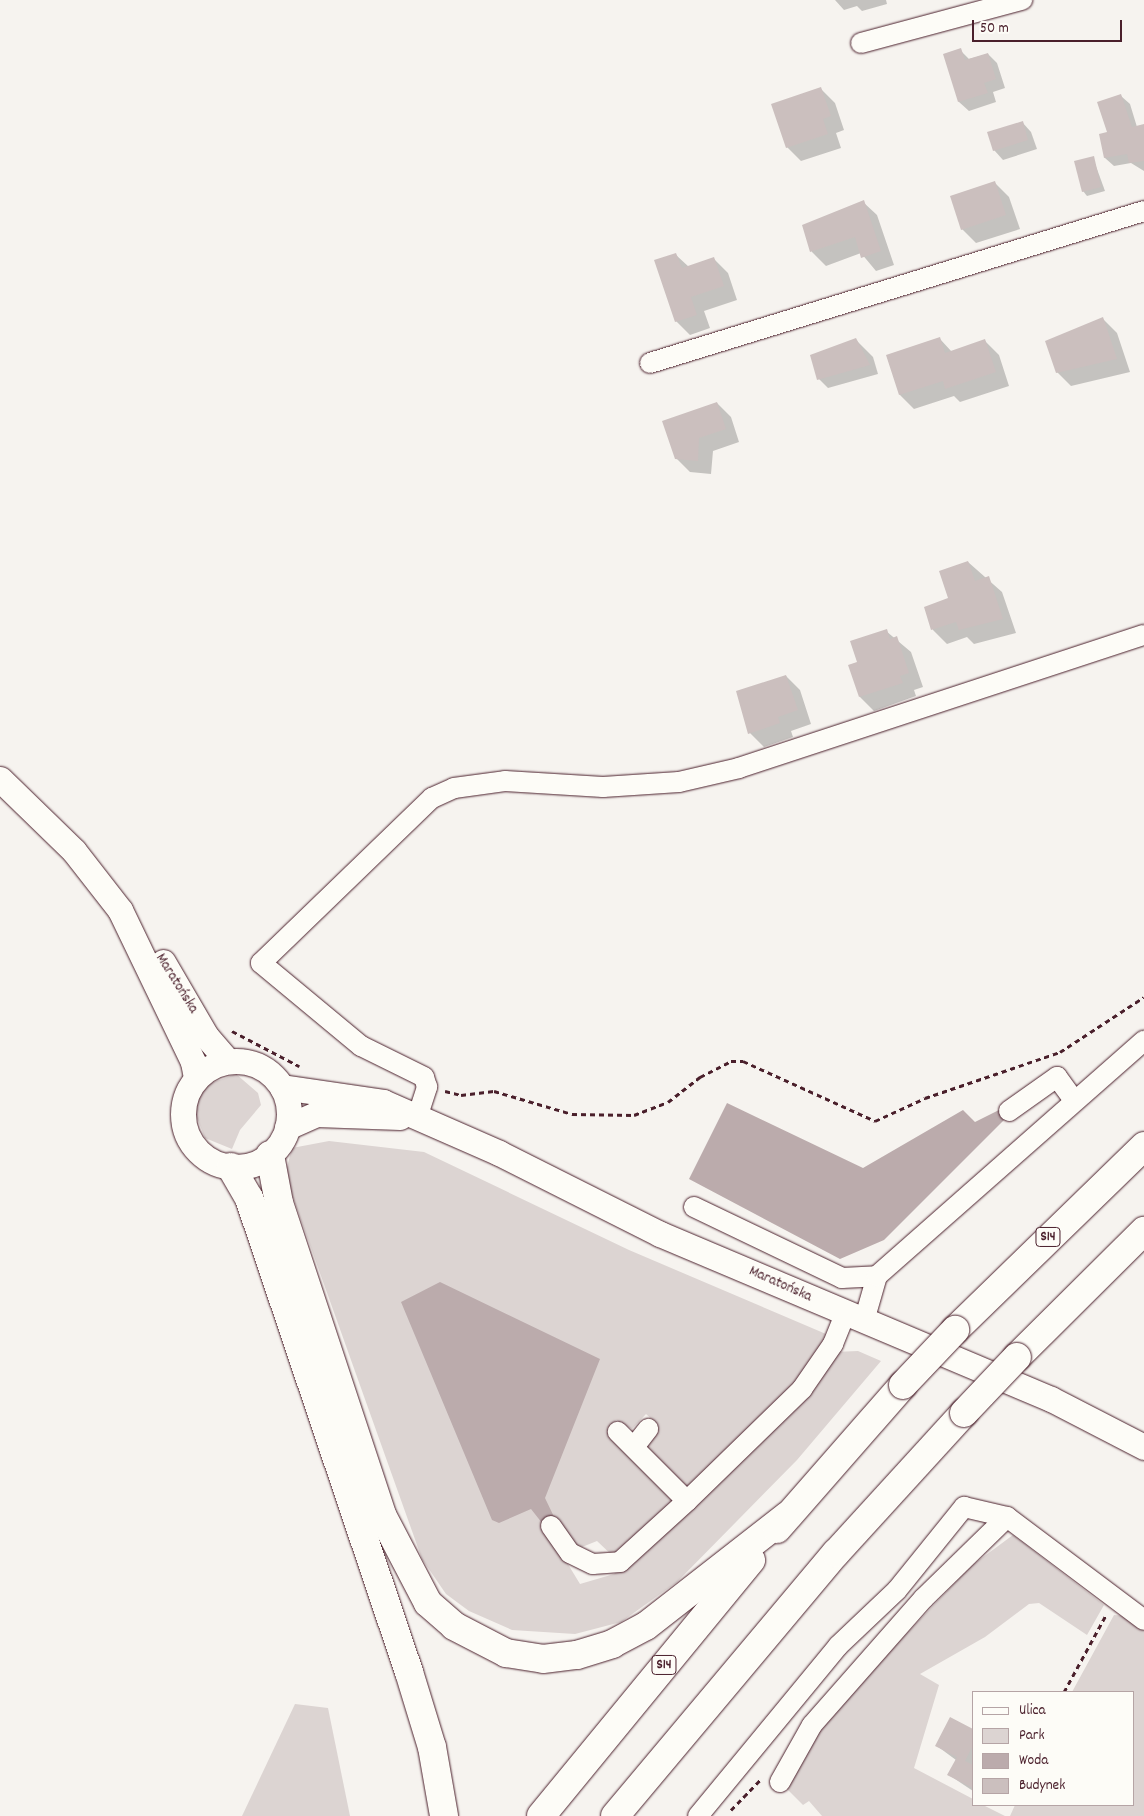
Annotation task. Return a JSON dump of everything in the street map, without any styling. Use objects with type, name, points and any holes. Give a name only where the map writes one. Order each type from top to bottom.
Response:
[{"type":"highway","name":"S14","points":[[541,1816],[788,1515],[903,1385],[955,1330],[1144,1146]]},
{"type":"highway","points":[[270,1155],[279,1203],[382,1516],[428,1603],[454,1626],[506,1653],[543,1659],[577,1656],[612,1644],[646,1626],[788,1515]]},
{"type":"highway","points":[[231,1168],[249,1198],[409,1672],[432,1747],[444,1816]]},
{"type":"highway","points":[[615,1816],[836,1553],[1017,1357],[1144,1231]]},
{"type":"highway","points":[[1086,1287],[1144,1253]]},
{"type":"main road","name":"Maratońska","points":[[0,779],[74,851],[120,910],[143,933],[206,1036],[228,1061]]},
{"type":"main road","name":"Maratońska","points":[[120,910],[193,1062],[196,1078]]},
{"type":"main road","points":[[228,1061],[257,1065],[282,1087],[288,1102],[287,1127],[270,1155],[243,1167],[231,1168],[214,1163],[189,1140],[182,1107],[196,1078],[228,1061]]},
{"type":"main road","name":"Maratońska","points":[[282,1087],[369,1099],[499,1152],[652,1230],[854,1318],[1051,1399],[1144,1448]]},
{"type":"main road","name":"Maratońska","points":[[287,1127],[316,1114],[417,1118]]},
{"type":"lane","points":[[861,43],[1022,0]]},
{"type":"lane","points":[[650,363],[1144,211]]},
{"type":"lane","points":[[417,1118],[427,1087],[424,1077],[361,1046],[261,963],[432,798],[454,788],[504,781],[603,787],[679,782],[739,768],[1144,635]]},
{"type":"lane","points":[[551,1526],[570,1554],[593,1564],[620,1562],[687,1501],[802,1389],[833,1344],[854,1318],[877,1276],[1074,1100],[1144,1041]]},
{"type":"lane","points":[[1009,1111],[1057,1078],[1074,1100]]},
{"type":"lane","points":[[694,1207],[842,1278],[877,1276]]},
{"type":"lane","points":[[634,1446],[648,1428]]},
{"type":"lane","points":[[618,1432],[687,1501]]},
{"type":"lane","points":[[698,1816],[838,1646],[897,1590],[964,1506],[1007,1517],[1144,1620]]},
{"type":"lane","points":[[780,1782],[812,1725],[924,1598],[1007,1517]]},
{"type":"path","points":[[427,1087],[461,1096],[494,1090],[572,1114],[634,1114],[668,1102],[700,1077],[731,1061],[744,1061],[875,1121],[925,1098],[1060,1052],[1144,997]]},
{"type":"path","points":[[229,1029],[309,1071]]},
{"type":"path","points":[[1065,1691],[1115,1600]]},
{"type":"green space","points":[[236,1074],[258,1093],[261,1105],[240,1130],[232,1149],[205,1138],[195,1113],[197,1099],[206,1085]]},
{"type":"green space","points":[[329,1141],[424,1152],[629,1250],[826,1334],[814,1362],[688,1492],[645,1451],[658,1425],[646,1414],[632,1429],[616,1420],[611,1431],[676,1499],[616,1559],[597,1541],[577,1549],[546,1528],[580,1584],[614,1574],[767,1432],[834,1352],[858,1351],[881,1361],[797,1460],[677,1582],[621,1622],[575,1634],[512,1630],[469,1611],[446,1594],[422,1559],[285,1175],[292,1148]]},
{"type":"green space","points":[[1013,1535],[1104,1605],[1087,1635],[1039,1603],[1029,1604],[985,1637],[920,1674],[939,1685],[914,1768],[972,1798],[972,1806],[985,1806],[1005,1816],[822,1816],[809,1801],[803,1805],[787,1789],[788,1780],[827,1717],[971,1566]]},
{"type":"green space","points":[[1114,1615],[1126,1616],[1144,1630],[1144,1816],[1010,1816],[1015,1806],[1134,1806],[1134,1691],[1073,1691]]},
{"type":"green space","points":[[295,1704],[328,1708],[350,1816],[242,1816]]},
{"type":"water","points":[[727,1103],[863,1168],[963,1110],[975,1122],[1003,1108],[1008,1116],[884,1240],[840,1259],[689,1179]]},
{"type":"water","points":[[440,1282],[600,1359],[545,1498],[556,1521],[546,1528],[531,1509],[499,1523],[492,1520],[401,1302]]},
{"type":"building","points":[[961,48],[965,60],[988,53],[996,79],[984,83],[988,93],[958,102],[943,54]]},
{"type":"building","points":[[821,87],[831,116],[823,119],[828,134],[786,148],[771,104]]},
{"type":"building","points":[[1121,94],[1132,127],[1144,124],[1144,161],[1129,163],[1127,154],[1104,158],[1099,134],[1107,132],[1097,102]]},
{"type":"building","points":[[1023,121],[1028,140],[993,151],[987,132]]},
{"type":"building","points":[[1094,156],[1101,187],[1082,192],[1074,161]]},
{"type":"building","points":[[995,181],[1006,215],[961,230],[950,196]]},
{"type":"building","points":[[864,200],[881,251],[861,258],[855,237],[810,252],[802,225]]},
{"type":"building","points":[[676,253],[682,268],[714,257],[724,286],[691,297],[697,315],[675,322],[654,260]]},
{"type":"building","points":[[1103,317],[1117,359],[1056,373],[1045,341]]},
{"type":"building","points":[[940,337],[945,353],[985,339],[996,372],[945,389],[943,381],[899,395],[886,355]]},
{"type":"building","points":[[856,338],[870,365],[817,380],[810,355]]},
{"type":"building","points":[[717,402],[726,429],[699,438],[698,461],[675,459],[662,421]]},
{"type":"building","points":[[968,561],[975,581],[989,576],[1003,619],[959,630],[956,622],[931,630],[924,607],[948,598],[939,571]]},
{"type":"building","points":[[887,629],[890,639],[897,636],[909,673],[900,676],[903,683],[859,697],[848,665],[857,662],[850,641]]},
{"type":"building","points":[[786,675],[798,710],[778,717],[780,723],[748,734],[736,691]]},
{"type":"building","points":[[950,1717],[972,1728],[972,1747],[965,1761],[972,1764],[972,1788],[947,1775],[957,1757],[935,1746]]}]
